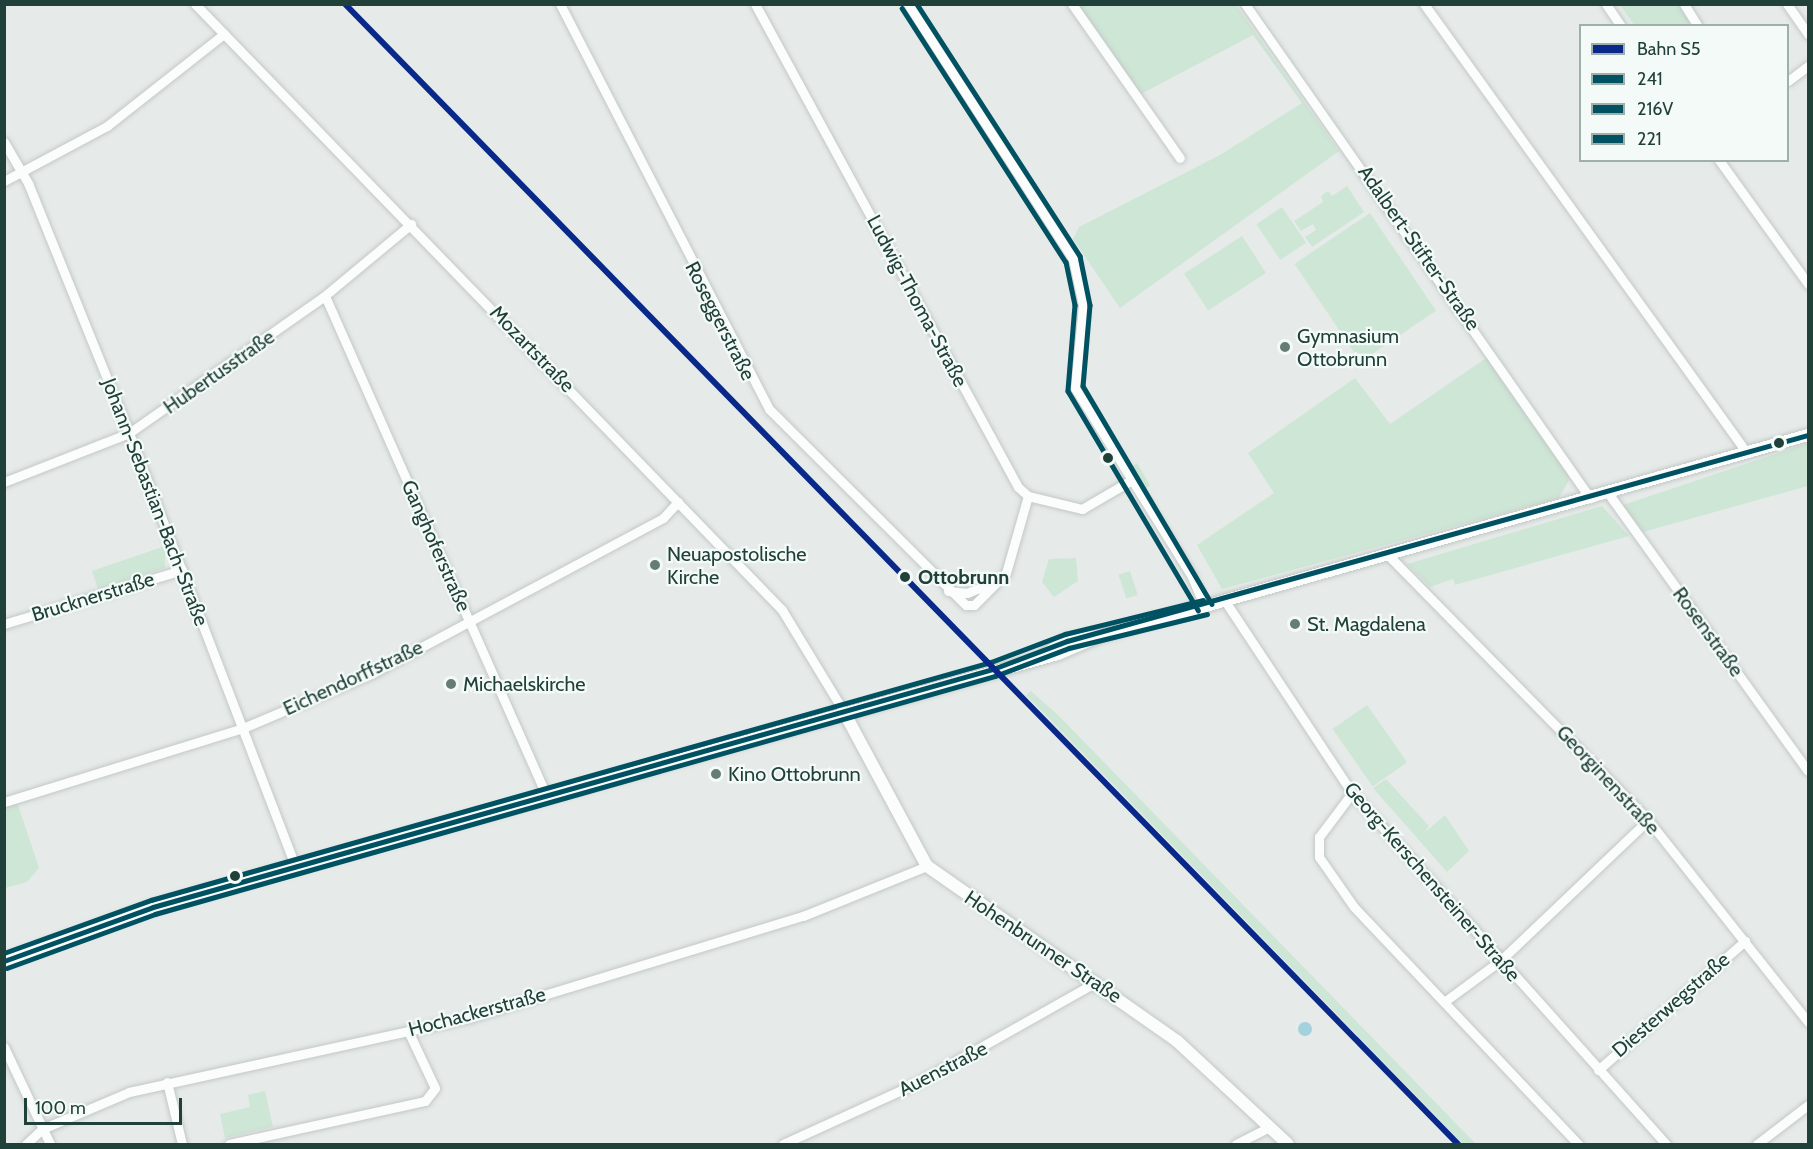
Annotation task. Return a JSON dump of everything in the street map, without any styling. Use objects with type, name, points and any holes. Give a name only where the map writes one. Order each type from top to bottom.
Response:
[{"type":"street","name":"Mozartstraße","points":[[195,4],[411,224],[782,610],[844,712]]},
{"type":"street","name":"Roseggerstraße","points":[[560,4],[753,388],[946,591],[974,605],[1006,573],[1028,496]]},
{"type":"street","name":"Ludwig-Thoma-Straße","points":[[755,4],[1007,469],[1028,496]]},
{"type":"street","points":[[908,4],[1072,259],[1083,305],[1075,352],[1079,396],[1192,577],[1205,607]]},
{"type":"street","points":[[1072,4],[1180,158]]},
{"type":"street","name":"Adalbert-Stifter-Straße","points":[[1245,4],[1590,498]]},
{"type":"street","points":[[1424,4],[1746,453]]},
{"type":"street","points":[[1605,4],[1620,24]]},
{"type":"street","points":[[1683,4],[1697,24]]},
{"type":"street","points":[[1787,4],[1809,34]]},
{"type":"street","points":[[4,181],[22,176],[106,126],[224,34]]},
{"type":"street","points":[[1789,80],[1809,66]]},
{"type":"street","name":"Johann-Sebastian-Bach-Straße","points":[[4,142],[22,176],[129,433],[296,867]]},
{"type":"street","points":[[1720,162],[1809,284]]},
{"type":"street","name":"Hubertusstraße","points":[[4,482],[129,433],[325,296],[411,224]]},
{"type":"street","name":"Ganghoferstraße","points":[[325,296],[547,796]]},
{"type":"street","points":[[4,961],[121,917],[1045,654],[1090,645],[1100,636],[1809,435]]},
{"type":"street","points":[[1028,496],[1082,509],[1131,481]]},
{"type":"street","name":"Rosenstraße","points":[[1608,493],[1809,771]]},
{"type":"street","name":"Eichendorffstraße","points":[[4,802],[243,728],[371,674],[663,518],[678,502]]},
{"type":"street","name":"Georginenstraße","points":[[1388,555],[1648,820],[1809,1022]]},
{"type":"street","name":"Brucknerstraße","points":[[4,624],[182,570]]},
{"type":"street","name":"Georg-Kerschensteiner-Straße","points":[[1225,601],[1352,793],[1666,1144]]},
{"type":"street","name":"Hohenbrunner Straße","points":[[844,712],[927,866],[1096,982],[1205,1064],[1288,1144]]},
{"type":"street","points":[[1352,793],[1319,837],[1320,857],[1354,907],[1578,1144]]},
{"type":"street","points":[[1444,1002],[1501,960],[1648,820]]},
{"type":"street","name":"Hochackerstraße","points":[[26,1144],[42,1129],[167,1082],[408,1031],[727,941],[927,866]]},
{"type":"street","name":"Diesterwegstraße","points":[[1598,1070],[1745,941]]},
{"type":"street","name":"Auenstraße","points":[[783,1144],[917,1083],[1096,982]]},
{"type":"street","points":[[228,1144],[425,1101],[435,1088],[408,1031]]},
{"type":"street","points":[[4,1047],[50,1144]]},
{"type":"street","points":[[167,1082],[182,1144]]},
{"type":"street","points":[[1757,1144],[1809,1105]]},
{"type":"street","points":[[1236,1144],[1270,1127]]},
{"type":"green space","points":[[1077,5],[1236,5],[1339,151],[1120,308],[1073,239],[1079,227],[1220,155],[1302,103],[1253,35],[1141,94]]},
{"type":"green space","points":[[1620,5],[1679,5],[1692,24],[1633,24]]},
{"type":"green space","points":[[1347,186],[1364,212],[1312,247],[1305,237],[1316,230],[1313,224],[1301,231],[1294,221],[1323,202],[1321,196],[1328,191],[1332,196]]},
{"type":"green space","points":[[1282,207],[1306,243],[1280,260],[1256,224]]},
{"type":"green space","points":[[1370,213],[1436,311],[1361,362],[1295,264]]},
{"type":"green space","points":[[1242,236],[1266,273],[1208,310],[1184,274]]},
{"type":"green space","points":[[1489,356],[1566,467],[1569,480],[1559,498],[1222,589],[1197,545],[1274,493],[1248,453],[1355,378],[1390,424]]},
{"type":"green space","points":[[1808,443],[1808,486],[1643,532],[1623,505]]},
{"type":"green space","points":[[1137,463],[1150,485],[1144,490],[1132,466]]},
{"type":"green space","points":[[1602,506],[1629,536],[1455,585],[1453,579],[1430,587],[1407,564]]},
{"type":"green space","points":[[165,546],[165,568],[98,589],[92,571]]},
{"type":"green space","points":[[1076,558],[1078,581],[1054,597],[1042,582],[1049,559]]},
{"type":"green space","points":[[1130,571],[1138,595],[1126,598],[1119,575]]},
{"type":"green space","points":[[1031,691],[1059,716],[1476,1144],[1463,1144],[1026,695]]},
{"type":"green space","points":[[1367,705],[1407,762],[1373,786],[1333,729]]},
{"type":"green space","points":[[1386,779],[1429,826],[1424,833],[1445,815],[1469,851],[1447,872],[1373,788]]},
{"type":"green space","points":[[17,802],[39,868],[27,882],[5,888],[5,806]]},
{"type":"green space","points":[[265,1091],[273,1127],[225,1138],[220,1114],[250,1107],[248,1095]]},
{"type":"water","points":[[1305,1022],[1310,1024],[1312,1029],[1310,1034],[1305,1036],[1300,1034],[1298,1029],[1300,1024]]},
{"type":"rail line","name":"S5","points":[[345,4],[1458,1144]]},
{"type":"transit line","name":"221","points":[[917,4],[1080,256],[1090,305],[1083,386],[1212,604]]},
{"type":"transit line","name":"216V","points":[[902,8],[1066,262],[1075,305],[1068,391],[1198,610]]},
{"type":"transit line","name":"241","points":[[4,961],[153,907],[993,669],[1067,641],[1808,435]]},
{"type":"transit line","name":"221","points":[[4,953],[151,900],[991,662],[1065,634],[1203,600]]},
{"type":"transit line","name":"216V","points":[[7,968],[155,914],[995,676],[1069,648],[1207,614]]},
{"type":"place","name":"Gymnasium Ottobrunn","points":[[1285,347]]},
{"type":"place","name":"Neuapostolische Kirche","points":[[655,565]]},
{"type":"place","name":"Ottobrunn","points":[[905,577]]},
{"type":"place","name":"St. Magdalena","points":[[1295,624]]},
{"type":"place","name":"Michaelskirche","points":[[451,684]]},
{"type":"place","name":"Kino Ottobrunn","points":[[716,774]]}]
